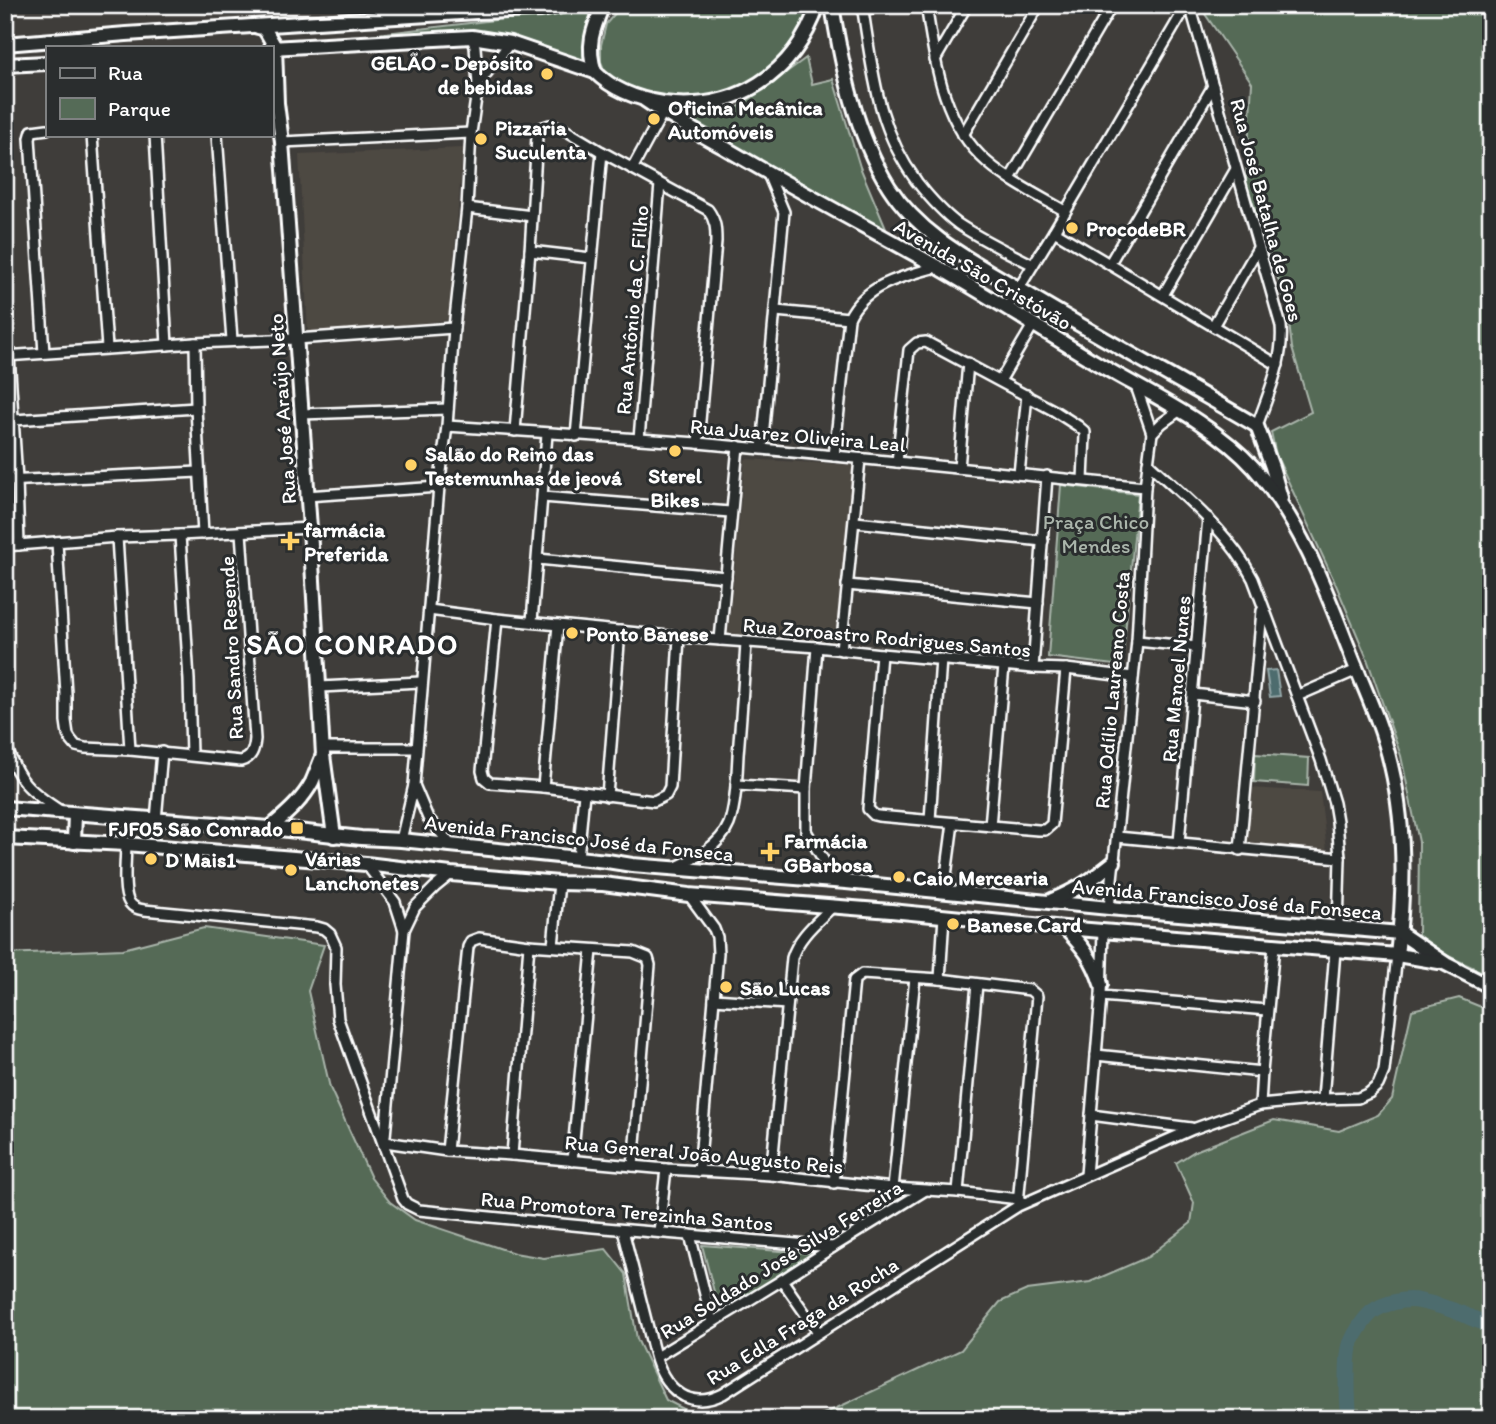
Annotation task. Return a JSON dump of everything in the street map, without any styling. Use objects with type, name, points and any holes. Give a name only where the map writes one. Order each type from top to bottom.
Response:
[{"type":"main road","points":[[5,44],[126,34],[541,10],[567,5]]},
{"type":"main road","points":[[594,72],[590,49],[603,5]]},
{"type":"main road","points":[[273,47],[472,37],[510,43],[594,72],[615,87],[645,100],[706,104],[755,87],[773,74],[794,51],[808,30],[818,5]]},
{"type":"main road","name":"Avenida São Cristóvão","points":[[832,5],[856,116],[874,160],[907,210],[936,239],[1257,426]]},
{"type":"main road","points":[[258,27],[267,33],[273,46]]},
{"type":"main road","name":"Rua José Araújo Neto","points":[[273,47],[274,99],[282,142],[310,528],[323,752],[334,836]]},
{"type":"main road","points":[[5,65],[46,62]]},
{"type":"main road","name":"Avenida São Cristóvão","points":[[645,100],[768,174],[937,267],[1180,410],[1225,441],[1254,468],[1283,505]]},
{"type":"main road","points":[[1257,426],[1283,505],[1322,579],[1391,762],[1401,814],[1404,868],[1397,955]]},
{"type":"main road","points":[[1254,468],[1262,464],[1265,447]]},
{"type":"main road","points":[[270,828],[305,793],[323,752]]},
{"type":"main road","name":"Avenida Francisco José da Fonseca","points":[[5,808],[270,828],[632,865],[1400,933]]},
{"type":"main road","points":[[69,814],[74,842]]},
{"type":"main road","name":"Avenida Francisco José da Fonseca","points":[[5,838],[126,844],[366,864],[451,874],[603,884],[689,895],[1397,955],[1446,964]]},
{"type":"main road","points":[[603,884],[611,872],[607,861]]},
{"type":"main road","points":[[1046,902],[1070,894],[1114,862]]},
{"type":"main road","points":[[622,887],[617,882],[619,873],[632,865]]},
{"type":"main road","points":[[994,920],[1003,915],[1006,908],[1001,897]]},
{"type":"main road","points":[[1017,923],[1014,912],[1019,899]]},
{"type":"main road","points":[[1065,928],[1083,946],[1092,960],[1101,990]]},
{"type":"main road","points":[[1400,933],[1446,964],[1491,987]]},
{"type":"street","points":[[886,5],[862,7],[873,78],[883,118],[896,149],[940,208],[958,223],[1033,265]]},
{"type":"street","points":[[926,5],[935,60],[953,116],[963,135],[982,158],[1010,179],[1065,211]]},
{"type":"street","points":[[935,60],[967,5]]},
{"type":"street","points":[[963,135],[1039,5]]},
{"type":"street","points":[[1010,179],[1112,5]]},
{"type":"street","points":[[1006,309],[1189,5]]},
{"type":"street","name":"Rua José Batalha de Goes","points":[[1189,5],[1281,327],[1278,365],[1257,426]]},
{"type":"street","points":[[401,840],[414,785],[421,682],[467,208],[471,133],[478,84],[472,37]]},
{"type":"street","points":[[478,84],[510,43]]},
{"type":"street","points":[[5,72],[20,64]]},
{"type":"street","points":[[1110,264],[1213,86]]},
{"type":"street","points":[[632,169],[663,112]]},
{"type":"street","points":[[515,431],[537,136],[541,128],[550,125],[562,128],[708,210],[716,224],[698,443]]},
{"type":"street","points":[[44,353],[30,134],[33,131],[46,130]]},
{"type":"street","points":[[282,142],[471,133]]},
{"type":"street","points":[[92,136],[107,348]]},
{"type":"street","points":[[155,136],[167,345]]},
{"type":"street","points":[[216,136],[232,340]]},
{"type":"street","points":[[576,436],[602,152]]},
{"type":"street","points":[[1163,295],[1236,169]]},
{"type":"street","points":[[762,448],[784,212],[768,174]]},
{"type":"street","name":"Rua Antônio da C. Filho","points":[[639,439],[660,184]]},
{"type":"street","points":[[467,208],[532,216]]},
{"type":"street","points":[[1054,231],[1278,365]]},
{"type":"street","points":[[1213,326],[1258,248]]},
{"type":"street","points":[[530,251],[591,258]]},
{"type":"street","points":[[834,456],[849,318],[853,309],[875,289],[905,276],[937,267]]},
{"type":"street","points":[[776,311],[849,318]]},
{"type":"street","points":[[1000,381],[1033,325]]},
{"type":"street","points":[[19,545],[14,420],[7,356],[195,342],[296,339],[454,328]]},
{"type":"street","points":[[195,342],[203,534]]},
{"type":"street","points":[[897,461],[909,351],[917,343],[926,342],[1027,395],[1085,432],[1083,480]]},
{"type":"street","points":[[959,468],[968,363]]},
{"type":"street","points":[[1136,386],[1152,433],[1180,410]]},
{"type":"street","points":[[1018,474],[1027,395]]},
{"type":"street","points":[[14,420],[196,408]]},
{"type":"street","points":[[301,414],[448,409]]},
{"type":"street","name":"Rua Juarez Oliveira Leal","points":[[447,426],[762,448],[1145,486]]},
{"type":"street","name":"Rua Odílio Laureano Costa","points":[[1109,908],[1137,641],[1145,486],[1152,433]]},
{"type":"street","points":[[532,621],[547,434]]},
{"type":"street","points":[[720,640],[737,446]]},
{"type":"street","points":[[841,650],[860,459]]},
{"type":"street","points":[[1148,463],[1208,518],[1247,567],[1324,769],[1334,803],[1340,858],[1338,928]]},
{"type":"street","points":[[5,481],[200,472]]},
{"type":"street","points":[[1033,668],[1047,476]]},
{"type":"street","points":[[306,496],[439,487]]},
{"type":"street","points":[[543,497],[730,512]]},
{"type":"street","name":"Rua Manoel Nunes","points":[[1179,842],[1208,518]]},
{"type":"street","points":[[855,522],[1043,541]]},
{"type":"street","points":[[5,546],[117,537],[310,528]]},
{"type":"street","name":"Rua Sandro Resende","points":[[57,542],[66,722],[68,734],[76,746],[241,761],[250,756],[254,748],[241,532]]},
{"type":"street","points":[[180,535],[191,755]]},
{"type":"street","points":[[117,537],[130,750]]},
{"type":"street","points":[[538,559],[726,577]]},
{"type":"street","points":[[847,584],[1038,603]]},
{"type":"street","points":[[1240,849],[1263,607]]},
{"type":"street","name":"Rua Zoroastro Rodrigues Santos","points":[[429,610],[679,637],[817,647],[1133,677]]},
{"type":"street","points":[[498,619],[483,775],[486,780],[490,783],[654,801],[669,791],[679,637]]},
{"type":"street","points":[[543,787],[558,625]]},
{"type":"street","points":[[607,796],[620,631]]},
{"type":"street","points":[[1137,641],[1197,647]]},
{"type":"street","points":[[675,868],[707,850],[730,822],[736,785],[746,642]]},
{"type":"street","points":[[817,647],[806,789],[806,831],[828,866],[846,882]]},
{"type":"street","points":[[881,654],[868,809],[878,816],[953,823],[1045,830],[1052,824],[1066,669]]},
{"type":"street","points":[[930,820],[941,659]]},
{"type":"street","points":[[990,826],[1004,666]]},
{"type":"street","points":[[1297,696],[1357,670]]},
{"type":"street","points":[[320,687],[421,682]]},
{"type":"street","points":[[1193,694],[1255,701]]},
{"type":"street","points":[[5,741],[24,784],[39,797],[69,814]]},
{"type":"street","points":[[323,752],[416,748]]},
{"type":"street","points":[[156,820],[162,752]]},
{"type":"street","points":[[414,785],[428,818],[452,846]]},
{"type":"street","points":[[736,785],[806,789]]},
{"type":"street","points":[[578,858],[584,793]]},
{"type":"street","points":[[944,891],[953,823]]},
{"type":"street","points":[[1117,837],[1340,858]]},
{"type":"street","points":[[126,844],[125,893],[135,908],[317,927],[330,934],[336,947],[338,1019],[385,1145]]},
{"type":"street","points":[[366,864],[395,902],[404,930]]},
{"type":"street","points":[[385,1145],[404,930],[415,907],[451,874]]},
{"type":"street","points":[[552,946],[559,883]]},
{"type":"street","points":[[689,895],[714,929],[718,953],[699,1171]]},
{"type":"street","points":[[771,1175],[794,951],[807,931],[832,907]]},
{"type":"street","points":[[940,979],[944,916]]},
{"type":"street","points":[[1086,1175],[1101,990],[1103,930]]},
{"type":"street","points":[[447,1150],[469,944],[479,938],[529,945],[633,952],[650,961],[633,1166]]},
{"type":"street","points":[[512,1154],[529,945]]},
{"type":"street","points":[[1260,1105],[1274,946]]},
{"type":"street","points":[[572,1161],[592,950]]},
{"type":"street","points":[[1323,1099],[1335,951]]},
{"type":"street","name":"Rua Edla Fraga da Rocha","points":[[623,1230],[656,1357],[665,1379],[683,1397],[702,1401],[713,1398],[1018,1202],[1193,1129],[1260,1105],[1358,1098],[1369,1093],[1380,1081],[1385,1064],[1397,955]]},
{"type":"street","points":[[834,1182],[854,980],[862,974],[940,979],[1030,990],[1037,996],[1018,1202]]},
{"type":"street","points":[[893,1188],[915,978]]},
{"type":"street","points":[[958,1192],[977,984]]},
{"type":"street","points":[[1101,990],[1267,1010]]},
{"type":"street","points":[[714,999],[787,1004]]},
{"type":"street","points":[[1096,1055],[1262,1072]]},
{"type":"street","points":[[1091,1115],[1193,1129]]},
{"type":"street","name":"Rua General João Augusto Reis","points":[[385,1145],[666,1169],[771,1175],[958,1192],[1018,1202]]},
{"type":"street","name":"Rua Promotora Terezinha Santos","points":[[385,1145],[403,1199],[419,1210],[833,1247]]},
{"type":"street","points":[[659,1232],[666,1169]]},
{"type":"street","name":"Rua Soldado José Silva Ferreira","points":[[656,1357],[924,1191]]},
{"type":"street","points":[[690,1235],[712,1322]]},
{"type":"street","points":[[782,1280],[818,1332]]},
{"type":"shaded area","points":[[463,148],[449,320],[308,335],[299,155]]},
{"type":"shaded area","points":[[745,459],[853,465],[839,641],[728,634]]},
{"type":"shaded area","points":[[1250,788],[1320,792],[1327,851],[1244,847]]},
{"type":"green space","points":[[622,5],[813,5],[781,63],[756,82],[732,92],[704,98],[679,98],[650,96],[624,86],[606,74],[601,62],[601,45],[606,24]]},
{"type":"green space","points":[[1216,5],[1491,5],[1491,976],[1427,946],[1418,934],[1419,842],[1401,756],[1366,656],[1276,455],[1271,432],[1311,412],[1292,348],[1287,306],[1246,182],[1252,83],[1205,14]]},
{"type":"green space","points":[[597,6],[585,36],[583,63],[469,34],[369,35],[571,11]]},
{"type":"green space","points":[[806,58],[812,84],[833,79],[860,167],[889,236],[678,115],[737,108]]},
{"type":"green space","name":"Praça Chico Mendes","points":[[1061,485],[1138,494],[1122,666],[1048,657]]},
{"type":"green space","points":[[1255,754],[1309,758],[1308,786],[1254,782]]},
{"type":"green space","points":[[204,928],[324,945],[308,991],[330,1088],[371,1178],[390,1202],[415,1220],[514,1253],[544,1258],[606,1249],[626,1274],[637,1339],[666,1400],[703,1419],[5,1419],[5,954],[123,949]]},
{"type":"green space","points":[[1459,998],[1491,1011],[1491,1402],[1478,1419],[808,1419],[961,1350],[1000,1302],[1027,1290],[1090,1282],[1148,1257],[1191,1223],[1194,1203],[1176,1163],[1195,1151],[1274,1120],[1339,1131],[1378,1115],[1392,1099],[1412,1010]]},
{"type":"green space","points":[[702,1245],[821,1254],[720,1315]]},
{"type":"water","points":[[1276,670],[1280,696],[1270,697],[1266,671]]},
{"type":"waterway","points":[[1350,1419],[1349,1349],[1357,1331],[1372,1312],[1388,1304],[1413,1300],[1491,1324]]},
{"type":"place","name":"GELÃO - Depósito de bebidas","points":[[547,74]]},
{"type":"place","name":"Oficina Mecânica Automóveis","points":[[654,119]]},
{"type":"place","name":"Pizzaria Suculenta","points":[[481,139]]},
{"type":"place","name":"ProcodeBR","points":[[1072,228]]},
{"type":"place","name":"Sterel Bikes","points":[[675,451]]},
{"type":"place","name":"Salão do Reino das Testemunhas de jeová","points":[[411,465]]},
{"type":"place","name":"farmácia Preferida","points":[[290,541]]},
{"type":"place","name":"Ponto Banese","points":[[572,633]]},
{"type":"place","name":"FJF05 São Conrado","points":[[297,828]]},
{"type":"place","name":"Farmácia GBarbosa","points":[[770,852]]},
{"type":"place","name":"D Mais1","points":[[151,859]]},
{"type":"place","name":"Várias Lanchonetes","points":[[291,870]]},
{"type":"place","name":"Caio Mercearia","points":[[899,877]]},
{"type":"place","name":"Banese Card","points":[[953,924]]},
{"type":"place","name":"São Lucas","points":[[726,987]]},
{"type":"district","name":"SÃO CONRADO","points":[[353,644]]}]
